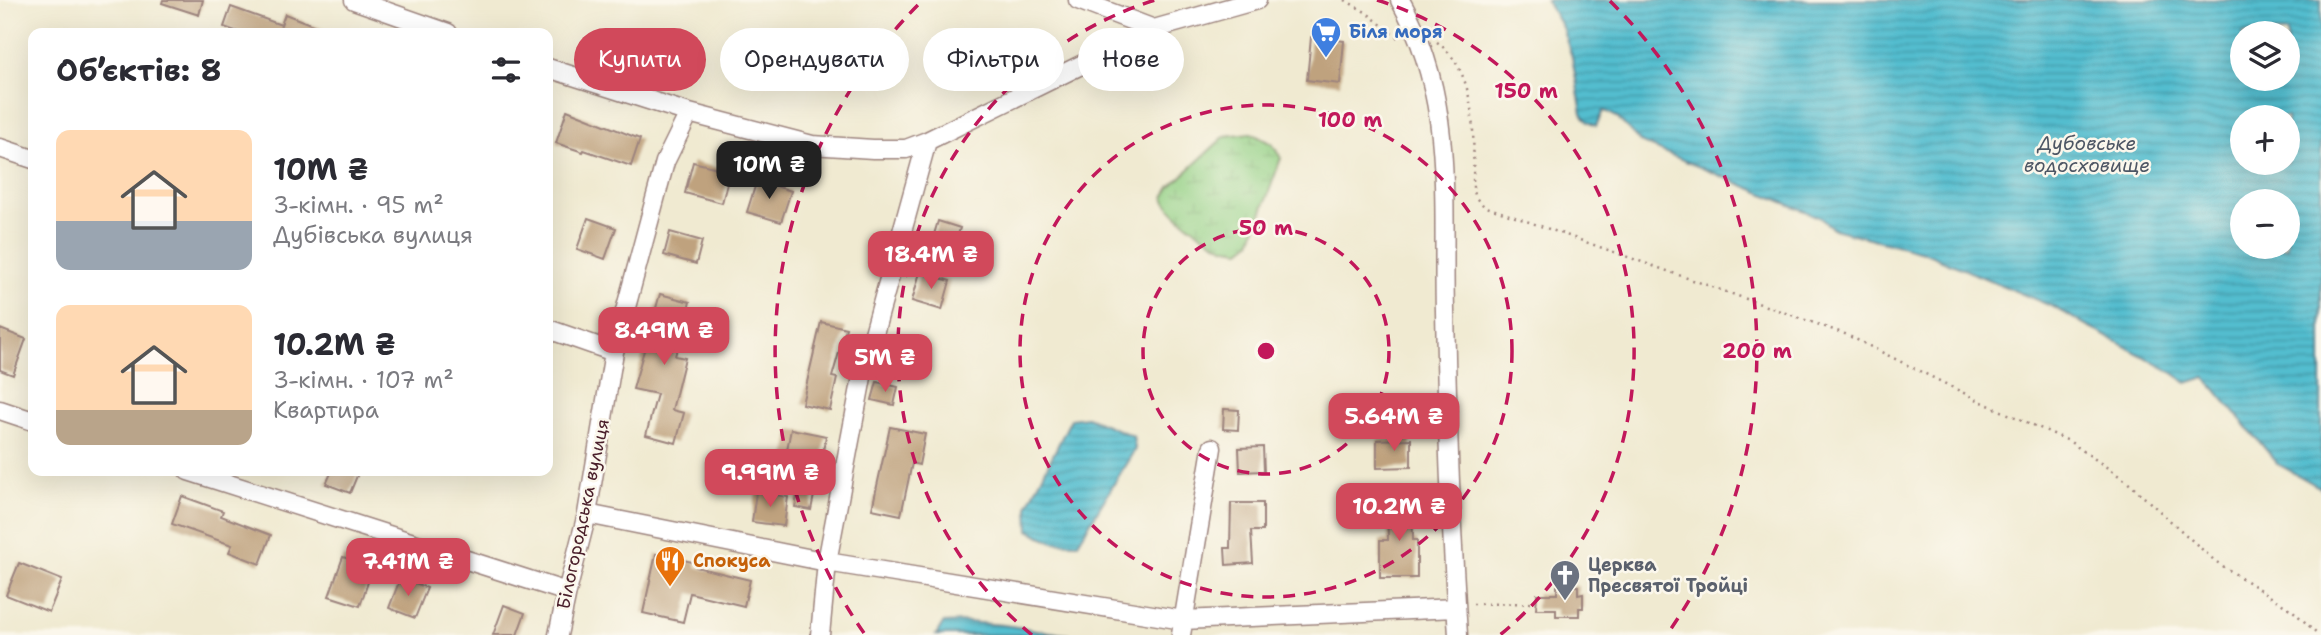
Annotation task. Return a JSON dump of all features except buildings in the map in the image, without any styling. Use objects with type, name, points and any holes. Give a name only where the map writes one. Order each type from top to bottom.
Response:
[{"type":"street","points":[[354,0],[434,28]]},
{"type":"street","points":[[1078,0],[1151,28]]},
{"type":"street","points":[[1158,28],[1257,0]]},
{"type":"street","points":[[1400,0],[1415,26],[1437,99],[1443,146],[1445,310],[1458,635]]},
{"type":"street","points":[[553,70],[689,113],[812,145],[906,149],[1078,66]]},
{"type":"street","name":"Білогородська вулиця","points":[[558,635],[587,514],[614,352],[664,162],[689,113]]},
{"type":"street","points":[[820,635],[827,562],[862,377],[927,141]]},
{"type":"street","points":[[0,148],[28,157]]},
{"type":"street","points":[[553,331],[614,352]]},
{"type":"street","points":[[0,410],[28,419]]},
{"type":"street","points":[[1182,627],[1212,448]]},
{"type":"street","points":[[204,476],[567,593]]},
{"type":"street","points":[[587,514],[827,562],[1182,627],[1456,606]]},
{"type":"path","points":[[1345,0],[1367,13],[1403,43]]},
{"type":"path","points":[[1415,26],[1446,49],[1460,69],[1468,90],[1473,188],[1476,198],[1485,206],[1845,334],[1986,404],[2069,441],[2125,480],[2215,561],[2293,611],[2319,635]]},
{"type":"path","points":[[1456,606],[1536,603]]},
{"type":"green space","points":[[1251,133],[1272,144],[1281,158],[1251,242],[1241,250],[1224,247],[1208,238],[1173,211],[1164,197],[1171,186],[1225,136]]},
{"type":"water","name":"Дубовське водосховище","points":[[1546,0],[2321,0],[2321,488],[2278,464],[2205,377],[2187,383],[2165,368],[2051,306],[1923,252],[1834,229],[1819,217],[1642,143],[1619,119],[1608,113],[1603,111],[1596,126],[1588,122],[1582,113],[1572,57],[1562,27]]},
{"type":"water","points":[[1087,417],[1133,436],[1135,449],[1078,543],[1053,542],[1029,530],[1028,505],[1071,419]]},
{"type":"water","points":[[968,622],[1070,635],[936,635],[943,623]]},
{"type":"place","name":"Біля моря","points":[[1326,59]]},
{"type":"place","name":"Спокуса","points":[[670,588]]},
{"type":"place","name":"Церква Пресвятої Тройці","points":[[1565,602]]}]
